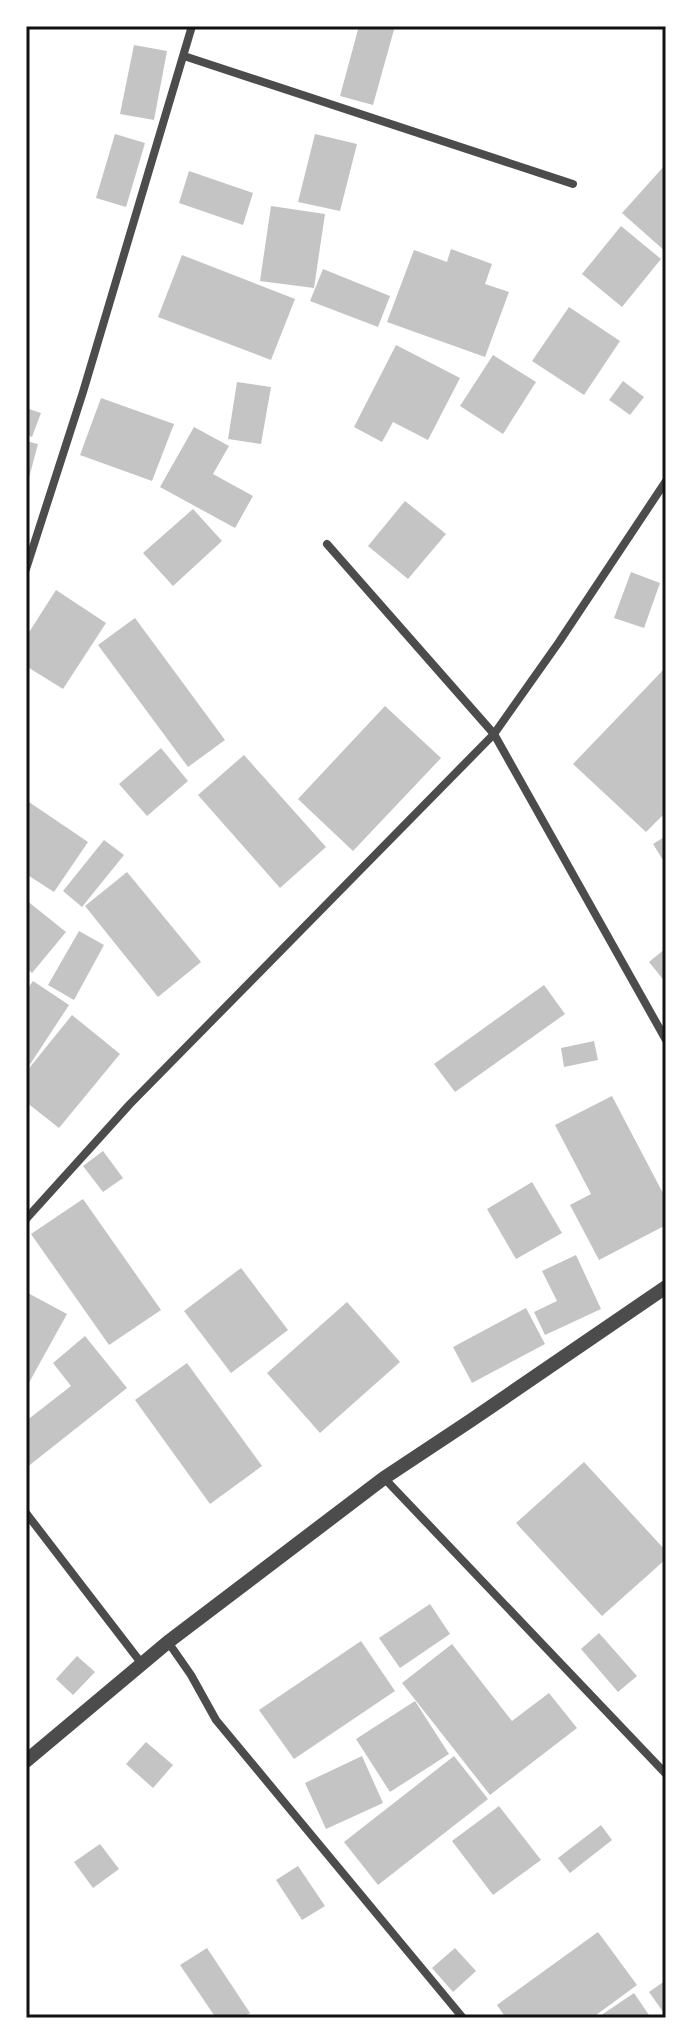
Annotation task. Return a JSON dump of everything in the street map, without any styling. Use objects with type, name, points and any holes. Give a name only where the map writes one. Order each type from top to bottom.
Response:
[{"type":"street","points":[[26,569],[83,392],[192,26]]},
{"type":"street","points":[[184,56],[573,184]]},
{"type":"street","points":[[26,1219],[130,1104],[494,734],[666,481]]},
{"type":"street","points":[[327,544],[494,734],[666,1040]]},
{"type":"street","points":[[26,1761],[168,1642],[384,1478],[666,1287]]},
{"type":"street","points":[[384,1478],[666,1774]]},
{"type":"street","points":[[26,1513],[142,1664]]},
{"type":"street","points":[[168,1642],[216,1720],[463,2018]]},
{"type":"building","points":[[359,26],[395,26],[373,105],[340,96]]},
{"type":"building","points":[[134,45],[167,51],[154,120],[120,114]]},
{"type":"building","points":[[115,134],[145,143],[126,207],[96,198]]},
{"type":"building","points":[[315,134],[357,144],[340,211],[298,202]]},
{"type":"building","points":[[666,164],[666,252],[622,213]]},
{"type":"building","points":[[189,171],[253,193],[243,225],[179,203]]},
{"type":"building","points":[[271,206],[325,214],[314,288],[260,281]]},
{"type":"building","points":[[621,226],[661,259],[622,307],[582,274]]},
{"type":"building","points":[[451,249],[492,264],[485,284],[509,292],[485,357],[387,322],[414,250],[447,262]]},
{"type":"building","points":[[182,255],[295,299],[271,360],[158,317]]},
{"type":"building","points":[[323,269],[390,296],[378,327],[310,301]]},
{"type":"building","points":[[569,307],[620,341],[584,395],[532,361]]},
{"type":"building","points":[[396,345],[460,378],[428,440],[393,422],[382,442],[354,427]]},
{"type":"building","points":[[493,355],[536,382],[503,434],[460,406]]},
{"type":"building","points":[[623,381],[644,397],[630,415],[609,400]]},
{"type":"building","points":[[237,382],[271,387],[261,444],[228,439]]},
{"type":"building","points":[[101,398],[174,424],[152,481],[80,455]]},
{"type":"building","points":[[26,408],[41,413],[32,437],[26,435]]},
{"type":"building","points":[[194,427],[229,446],[213,474],[253,496],[235,528],[160,487]]},
{"type":"building","points":[[26,441],[38,444],[27,485],[26,485]]},
{"type":"building","points":[[405,501],[446,534],[408,579],[368,546]]},
{"type":"building","points":[[193,509],[222,541],[173,586],[143,553]]},
{"type":"building","points":[[631,572],[660,583],[644,628],[614,618]]},
{"type":"building","points":[[56,590],[106,623],[63,689],[26,666],[26,637]]},
{"type":"building","points":[[135,618],[225,740],[188,767],[98,645]]},
{"type":"building","points":[[666,667],[666,812],[646,832],[573,764]]},
{"type":"building","points":[[385,706],[441,758],[353,851],[298,799]]},
{"type":"building","points":[[161,748],[188,781],[147,816],[119,784]]},
{"type":"building","points":[[244,755],[326,847],[280,888],[198,795]]},
{"type":"building","points":[[26,800],[88,842],[54,892],[26,874]]},
{"type":"building","points":[[666,836],[666,865],[653,844]]},
{"type":"building","points":[[104,840],[124,855],[82,907],[63,891]]},
{"type":"building","points":[[127,872],[201,962],[158,997],[85,906]]},
{"type":"building","points":[[26,900],[66,932],[32,973],[26,968]]},
{"type":"building","points":[[79,931],[104,945],[74,1000],[48,985]]},
{"type":"building","points":[[666,948],[666,983],[649,962]]},
{"type":"building","points":[[33,981],[69,1005],[29,1066],[26,1064],[26,991]]},
{"type":"building","points":[[544,985],[565,1014],[455,1092],[434,1064]]},
{"type":"building","points":[[72,1015],[120,1054],[59,1128],[26,1102],[26,1072]]},
{"type":"building","points":[[594,1041],[598,1060],[564,1067],[561,1048]]},
{"type":"building","points":[[612,1096],[666,1199],[666,1225],[599,1260],[570,1205],[591,1194],[555,1125]]},
{"type":"building","points":[[103,1151],[123,1178],[103,1192],[83,1166]]},
{"type":"building","points":[[532,1182],[562,1233],[516,1259],[487,1209]]},
{"type":"building","points":[[83,1199],[161,1310],[109,1345],[31,1234]]},
{"type":"building","points":[[576,1255],[601,1309],[545,1335],[534,1312],[557,1301],[542,1271]]},
{"type":"building","points":[[241,1268],[288,1330],[231,1373],[184,1311]]},
{"type":"building","points":[[26,1292],[67,1314],[26,1388]]},
{"type":"building","points":[[347,1302],[400,1362],[320,1433],[267,1373]]},
{"type":"building","points":[[526,1308],[545,1344],[472,1383],[453,1347]]},
{"type":"building","points":[[85,1336],[127,1388],[26,1468],[26,1421],[71,1386],[53,1363]]},
{"type":"building","points":[[187,1363],[262,1466],[210,1504],[135,1400]]},
{"type":"building","points":[[584,1462],[666,1551],[666,1559],[602,1616],[516,1523]]},
{"type":"building","points":[[430,1604],[450,1634],[400,1668],[379,1638]]},
{"type":"building","points":[[599,1633],[637,1676],[618,1692],[581,1649]]},
{"type":"building","points":[[361,1641],[395,1691],[294,1759],[259,1710]]},
{"type":"building","points":[[452,1644],[512,1721],[549,1693],[577,1728],[490,1795],[402,1683]]},
{"type":"building","points":[[77,1656],[95,1672],[73,1695],[56,1679]]},
{"type":"building","points":[[415,1701],[449,1754],[390,1792],[356,1739]]},
{"type":"building","points":[[146,1742],[173,1765],[153,1788],[126,1764]]},
{"type":"building","points":[[362,1756],[383,1803],[326,1829],[305,1783]]},
{"type":"building","points":[[454,1756],[488,1799],[378,1885],[344,1842]]},
{"type":"building","points":[[499,1806],[541,1860],[493,1895],[452,1841]]},
{"type":"building","points":[[601,1825],[612,1840],[570,1873],[558,1858]]},
{"type":"building","points":[[100,1844],[119,1869],[93,1888],[74,1862]]},
{"type":"building","points":[[298,1866],[325,1906],[302,1920],[276,1880]]},
{"type":"building","points":[[598,1932],[637,1985],[592,2018],[506,2018],[497,2005]]},
{"type":"building","points":[[207,1948],[250,2013],[243,2018],[216,2018],[180,1965]]},
{"type":"building","points":[[455,1948],[476,1971],[453,1992],[432,1968]]},
{"type":"building","points":[[666,1980],[666,2016],[649,1992]]},
{"type":"building","points":[[634,1993],[651,2018],[597,2018]]}]
